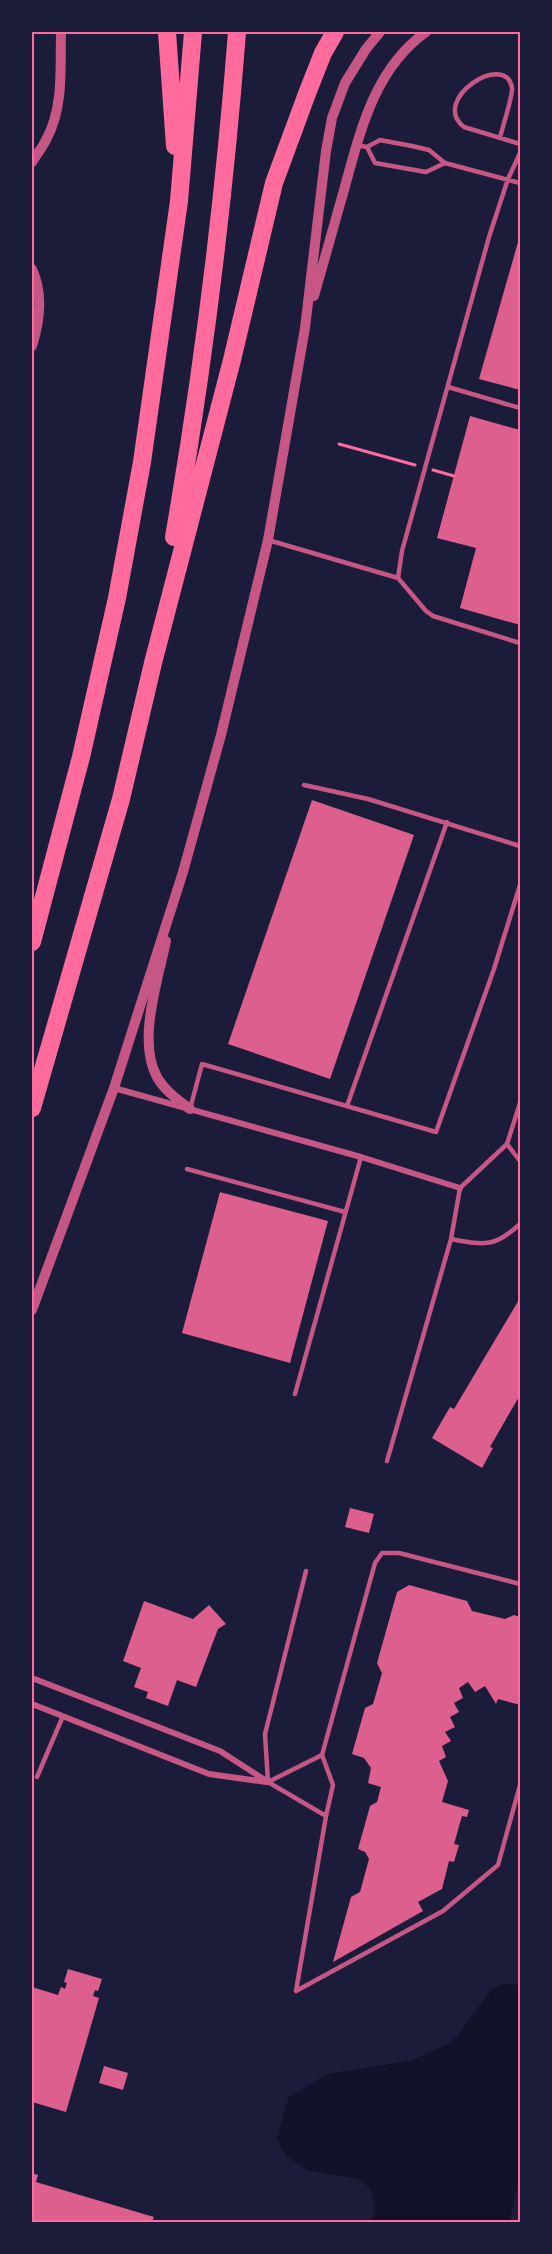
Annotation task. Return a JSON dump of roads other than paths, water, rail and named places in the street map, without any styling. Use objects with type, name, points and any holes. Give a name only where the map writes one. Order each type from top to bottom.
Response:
[{"type":"highway","points":[[167,32],[179,201]]},
{"type":"highway","points":[[32,942],[81,757],[117,598],[142,462],[179,201],[193,32]]},
{"type":"highway","points":[[153,663],[190,445],[220,224],[237,32]]},
{"type":"highway","points":[[32,1108],[121,799],[153,663],[232,360],[274,183],[311,82],[335,32]]},
{"type":"street","points":[[32,162],[54,123],[59,88],[61,32]]},
{"type":"street","points":[[32,1310],[114,1088],[176,893],[221,735],[268,540],[305,328],[324,163],[332,118],[345,83],[366,49],[380,32]]},
{"type":"street","points":[[305,328],[361,146],[370,103],[395,61],[426,32]]},
{"type":"street","points":[[32,269],[40,301],[39,321],[32,346]]},
{"type":"street","points":[[176,893],[147,1040],[156,1076],[166,1089],[190,1109]]},
{"type":"street","points":[[114,1088],[361,1157],[460,1188]]},
{"type":"street","points":[[32,1678],[220,1751],[268,1782]]},
{"type":"street","points":[[32,1704],[209,1774],[268,1782]]},
{"type":"lane","points":[[500,138],[512,89],[508,80],[500,75],[490,74],[466,88],[459,97],[455,114],[458,122],[464,127],[500,138],[520,144]]},
{"type":"lane","points":[[445,163],[426,172],[375,163],[361,146],[380,140],[429,150],[445,163],[520,183]]},
{"type":"lane","points":[[398,578],[402,551],[489,237],[508,179],[520,153]]},
{"type":"lane","points":[[448,387],[520,408]]},
{"type":"lane","points":[[268,540],[398,578],[433,616],[520,643]]},
{"type":"lane","points":[[304,785],[368,799],[520,846]]},
{"type":"lane","points":[[348,1106],[447,822]]},
{"type":"lane","points":[[190,1109],[202,1064],[436,1132],[490,980],[520,885]]},
{"type":"lane","points":[[387,1461],[451,1239],[460,1188],[507,1144],[520,1103]]},
{"type":"lane","points":[[507,1144],[520,1161]]},
{"type":"lane","points":[[295,1394],[361,1157]]},
{"type":"lane","points":[[187,1168],[345,1212]]},
{"type":"lane","points":[[451,1239],[483,1245],[505,1238],[520,1224]]},
{"type":"lane","points":[[520,1584],[399,1553],[382,1553],[375,1563],[322,1755],[333,1785],[296,1991],[443,1911],[498,1865],[520,1785]]},
{"type":"lane","points":[[268,1782],[265,1734],[306,1571]]},
{"type":"lane","points":[[37,1777],[64,1715]]},
{"type":"lane","points":[[268,1782],[322,1755]]},
{"type":"lane","points":[[268,1782],[326,1816]]}]
